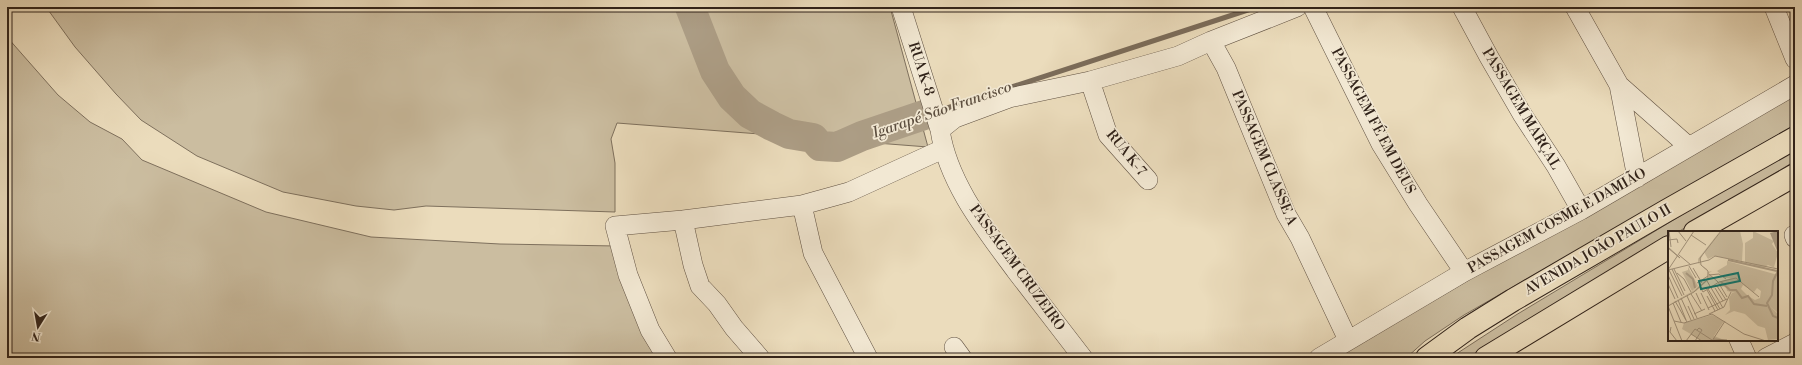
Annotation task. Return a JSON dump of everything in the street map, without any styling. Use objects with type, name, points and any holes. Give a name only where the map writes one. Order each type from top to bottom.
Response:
[{"type":"main road","name":"AVENIDA JOÃO PAULO II","points":[[1427,358],[1462,332],[1514,300],[1666,210],[1795,138]]},
{"type":"main road","points":[[1696,231],[1795,175]]},
{"type":"main road","points":[[1486,358],[1668,248]]},
{"type":"street","name":"RUA K-8","points":[[901,7],[937,118]]},
{"type":"street","points":[[937,118],[955,118],[1009,98],[1090,81],[1178,56],[1211,41],[1297,7]]},
{"type":"street","name":"PASSAGEM FÉ EM DEUS","points":[[1313,7],[1381,144],[1418,204],[1464,272]]},
{"type":"street","name":"PASSAGEM MARÇAL","points":[[1462,7],[1488,57],[1522,114],[1556,166],[1581,210]]},
{"type":"street","points":[[1575,7],[1619,85],[1637,178]]},
{"type":"street","points":[[1774,7],[1795,59]]},
{"type":"street","name":"PASSAGEM CLASSE A","points":[[1211,41],[1226,68],[1286,214],[1300,238],[1348,340]]},
{"type":"street","name":"RUA K-7","points":[[1090,81],[1108,135],[1148,180]]},
{"type":"street","points":[[1619,85],[1688,146]]},
{"type":"street","name":"PASSAGEM COSME E DAMIÃO","points":[[1319,358],[1464,272],[1581,210],[1637,178],[1688,146],[1709,137],[1795,85]]},
{"type":"street","name":"PASSAGEM CRUZEIRO","points":[[937,118],[943,149],[966,199],[992,238],[1083,358]]},
{"type":"street","points":[[667,358],[650,330],[628,275],[616,226],[684,220],[802,205],[849,192],[943,149]]},
{"type":"street","points":[[802,205],[813,253],[868,358]]},
{"type":"street","points":[[684,220],[693,266],[700,286],[717,304],[734,328],[760,358]]},
{"type":"street","points":[[1739,341],[1747,358]]},
{"type":"street","points":[[1766,358],[1795,343]]},
{"type":"shaded area","points":[[46,7],[890,7],[928,147],[617,123],[611,139],[615,163],[615,212],[426,206],[394,210],[356,206],[283,192],[197,156],[141,120],[75,47]]},
{"type":"shaded area","points":[[7,37],[58,95],[90,122],[122,139],[142,160],[266,212],[371,237],[500,244],[616,246],[669,358],[7,358]]},
{"type":"shaded area","points":[[1795,90],[1795,125],[1464,315],[1425,341],[1406,358],[1335,358]]},
{"type":"shaded area","points":[[1795,150],[1795,161],[1680,231],[1668,231],[1668,238],[1471,358],[1450,358],[1516,315],[1690,210]]},
{"type":"waterway","name":"Igarapé São Francisco","points":[[690,7],[715,71],[732,97],[750,114],[789,134],[813,138],[820,146],[837,147],[862,136],[927,114]]},
{"type":"waterway","name":"Igarapé São Francisco","points":[[938,111],[1257,7]]}]
